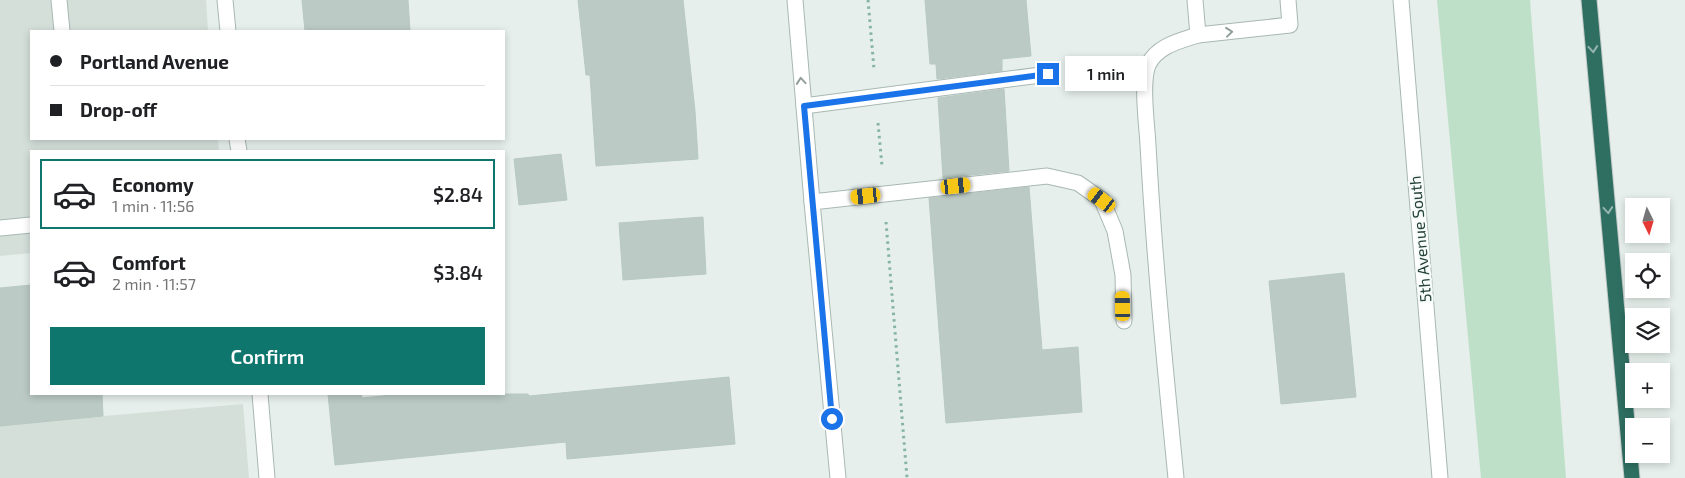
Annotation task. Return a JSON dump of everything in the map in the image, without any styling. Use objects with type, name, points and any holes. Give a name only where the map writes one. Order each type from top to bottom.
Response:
[{"type":"highway","points":[[1589,0],[1632,478]]},
{"type":"street","points":[[60,0],[62,30]]},
{"type":"street","points":[[225,0],[228,30]]},
{"type":"street","points":[[794,0],[838,478]]},
{"type":"street","points":[[1195,0],[1198,35]]},
{"type":"street","points":[[1176,478],[1154,233],[1145,84],[1148,66],[1158,52],[1174,42],[1198,35],[1290,25],[1288,0]]},
{"type":"street","name":"5th Avenue South","points":[[1401,0],[1440,478]]},
{"type":"street","points":[[804,106],[1048,74]]},
{"type":"street","points":[[812,202],[1047,176],[1078,183],[1102,200],[1115,231],[1123,275],[1124,321]]},
{"type":"street","points":[[0,228],[30,225]]},
{"type":"street","points":[[260,395],[267,478]]},
{"type":"path","points":[[868,0],[907,478]]},
{"type":"shaded area","points":[[0,0],[206,0],[208,30],[30,30],[30,140],[218,140],[219,150],[30,150],[30,253],[0,256]]},
{"type":"shaded area","points":[[243,404],[249,478],[0,478],[0,425]]},
{"type":"green space","points":[[1437,0],[1530,0],[1566,478],[1481,478]]},
{"type":"building","points":[[302,0],[408,0],[410,30],[305,30]]},
{"type":"building","points":[[578,0],[683,0],[695,111],[698,159],[596,166],[590,75],[586,75]]},
{"type":"building","points":[[925,0],[1026,0],[1031,56],[1002,59],[1002,71],[937,79],[936,64],[930,64]]},
{"type":"building","points":[[1004,89],[1009,171],[943,178],[938,98]]},
{"type":"building","points":[[561,154],[567,200],[519,205],[514,159]]},
{"type":"building","points":[[1029,187],[1042,350],[1078,347],[1082,412],[946,423],[929,198]]},
{"type":"building","points":[[703,217],[706,274],[623,280],[619,223]]},
{"type":"building","points":[[1344,273],[1356,397],[1281,404],[1269,281]]},
{"type":"building","points":[[30,285],[30,395],[102,395],[103,416],[0,426],[0,288]]},
{"type":"building","points":[[729,377],[735,444],[567,459],[566,442],[335,465],[328,395],[361,395],[362,398],[392,395],[528,394],[529,396]]},
{"type":"route","points":[[832,419],[804,106],[1048,74]]}]
